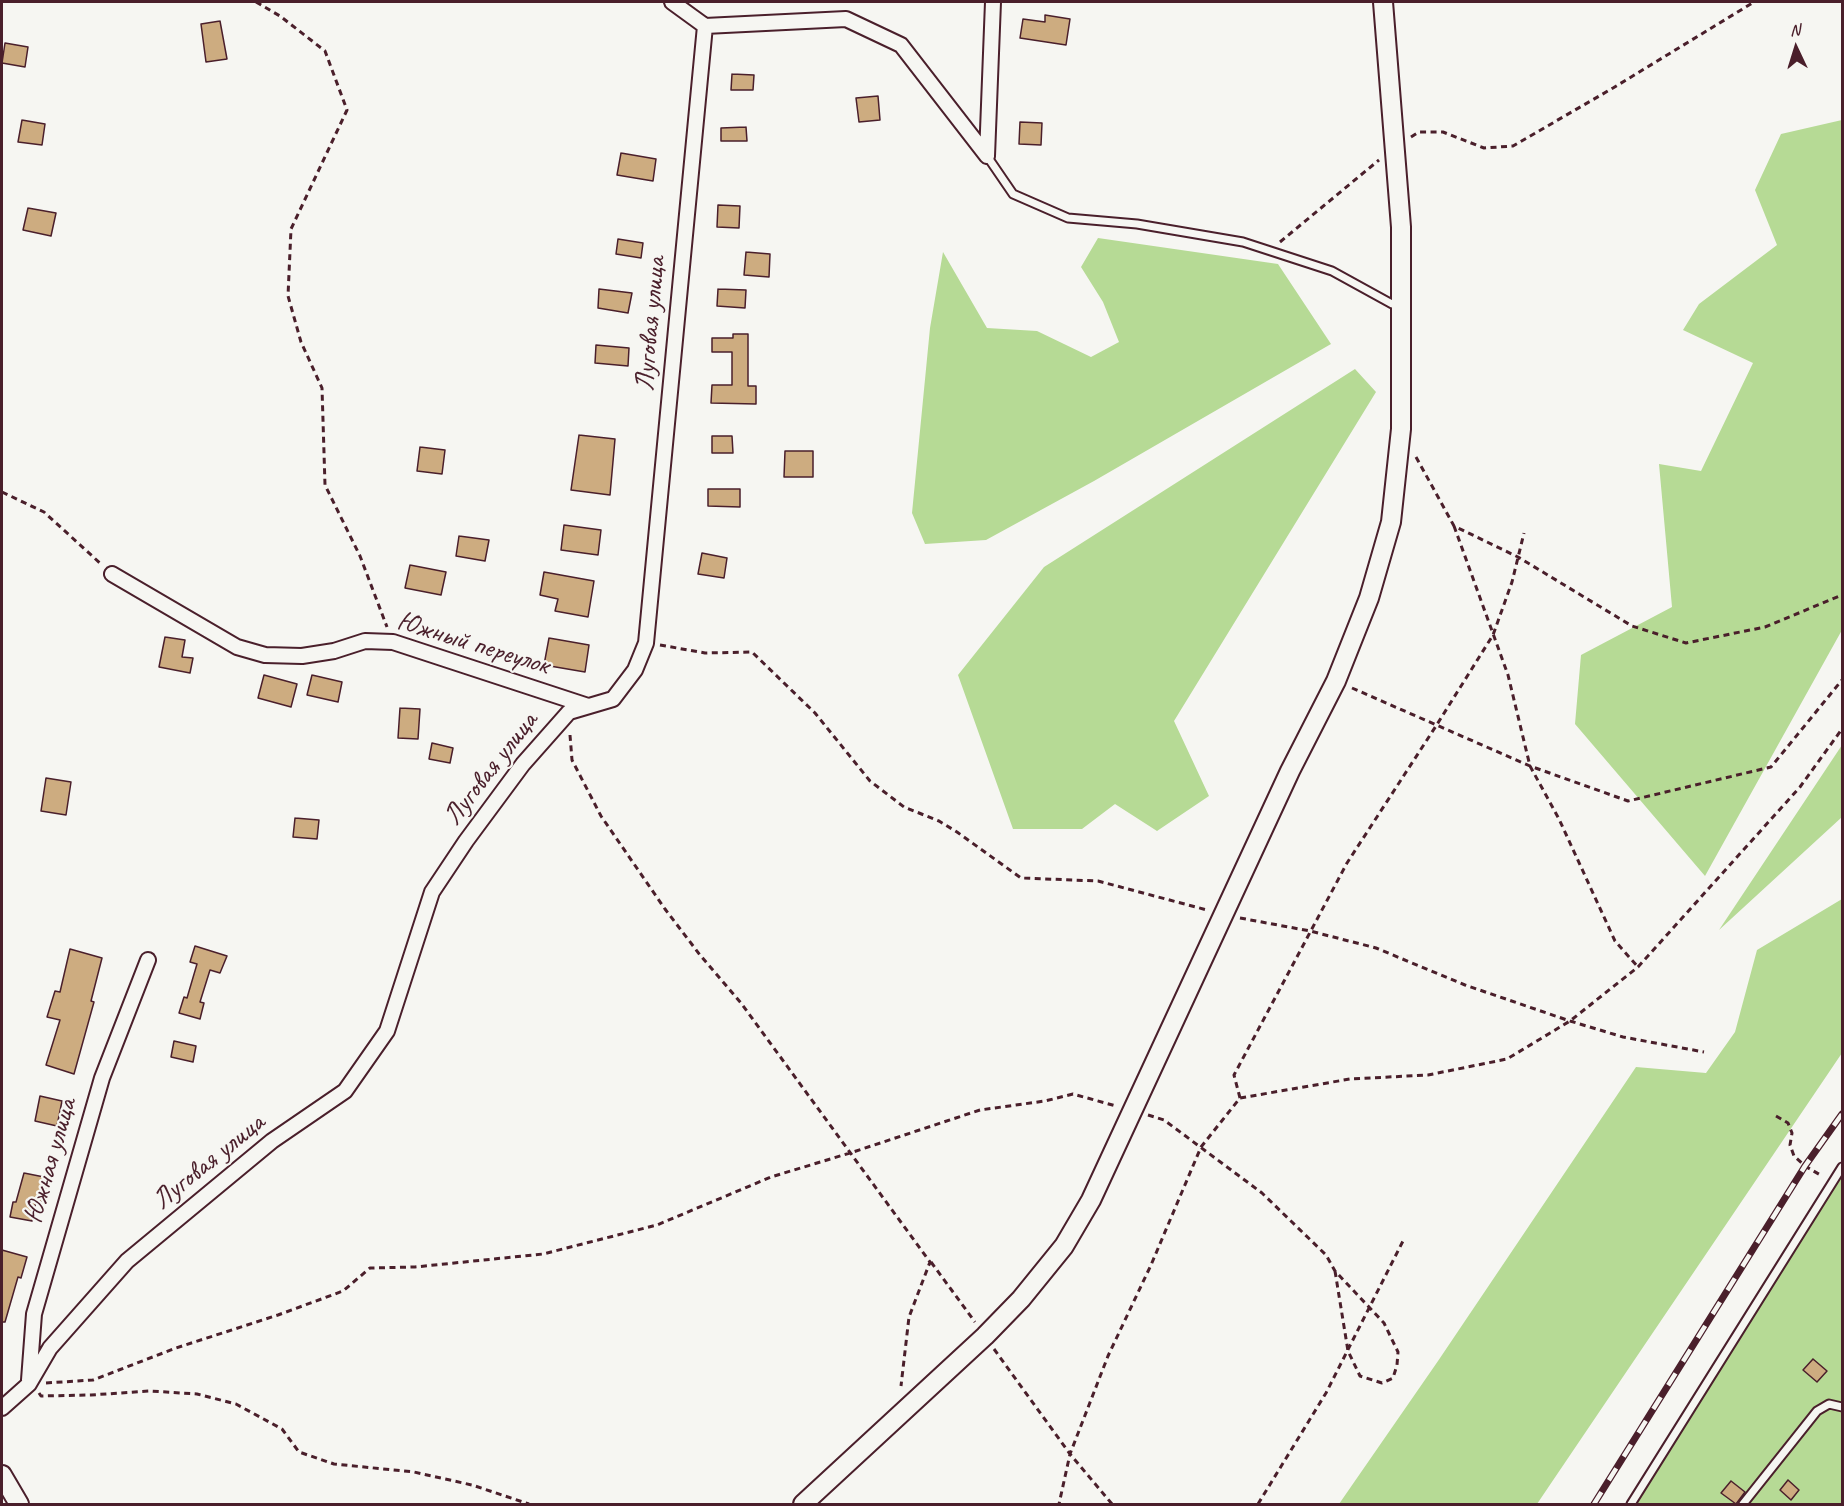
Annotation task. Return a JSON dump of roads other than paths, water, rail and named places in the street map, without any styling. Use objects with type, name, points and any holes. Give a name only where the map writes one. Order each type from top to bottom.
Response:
[{"type":"street","points":[[672,2],[705,26],[846,19],[901,45],[987,156]]},
{"type":"street","points":[[987,156],[993,2]]},
{"type":"street","points":[[803,1504],[985,1336],[1021,1299],[1064,1246],[1090,1200],[1133,1112],[1290,771],[1336,681],[1369,598],[1391,522],[1401,429],[1401,227],[1383,2]]},
{"type":"street","name":"Луговая улица","points":[[2,1408],[29,1384],[50,1348],[127,1261],[272,1141],[345,1091],[387,1031],[432,892],[523,764],[569,712],[613,699],[635,670],[646,643],[705,26]]},
{"type":"street","name":"Южный переулок","points":[[112,574],[237,647],[265,655],[302,656],[334,651],[366,641],[393,642],[588,706]]},
{"type":"street","name":"Южная улица","points":[[29,1384],[34,1314],[102,1078],[148,960]]},
{"type":"street","points":[[2,1475],[19,1504]]},
{"type":"lane","points":[[987,156],[1013,194],[1068,218],[1137,224],[1243,242],[1332,271],[1392,304],[1401,303]]},
{"type":"lane","points":[[1631,1504],[1842,1167]]},
{"type":"lane","points":[[1743,1504],[1817,1411],[1829,1404],[1842,1407]]},
{"type":"railway","points":[[1594,1504],[1805,1166],[1842,1114]]}]
